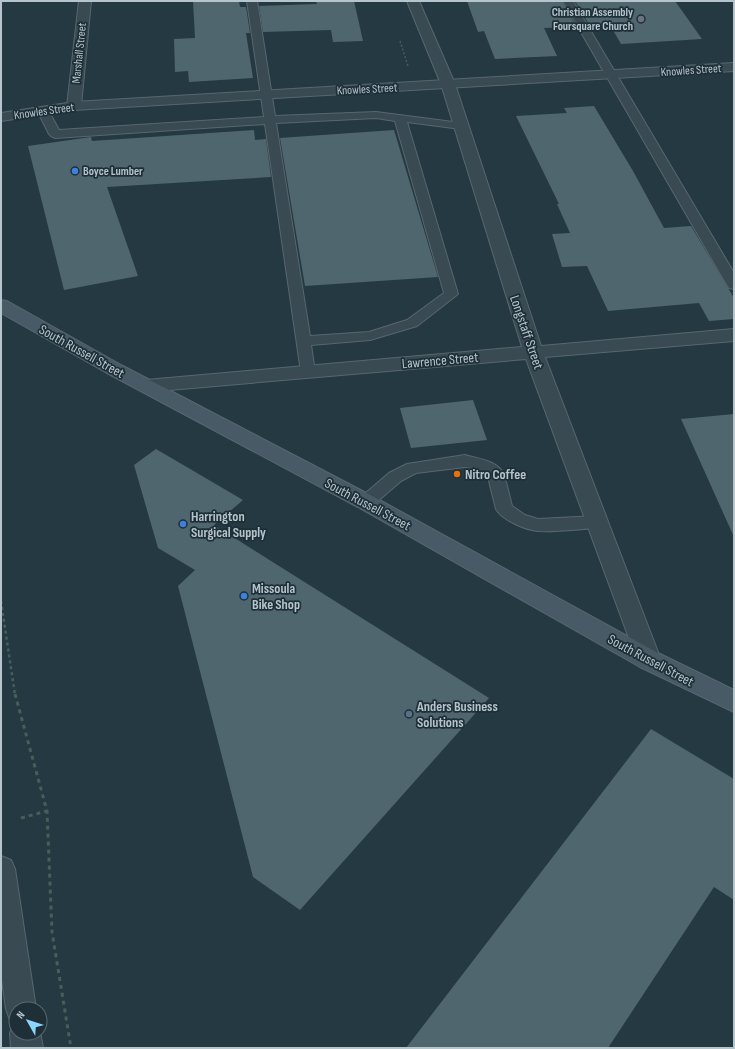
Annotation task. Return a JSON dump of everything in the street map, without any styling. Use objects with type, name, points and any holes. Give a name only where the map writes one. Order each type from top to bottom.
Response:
[{"type":"main road","name":"South Russell Street","points":[[1,305],[146,386],[366,502],[650,660],[734,702]]},
{"type":"street","name":"Marshall Street","points":[[74,106],[85,1]]},
{"type":"street","name":"Longstaff Street","points":[[413,1],[448,84],[533,352],[650,660]]},
{"type":"street","name":"Knowles Street","points":[[1,117],[74,106],[734,67]]},
{"type":"street","name":"Lawrence Street","points":[[146,386],[734,335]]},
{"type":"street","points":[[1,869],[20,1001]]},
{"type":"lane","points":[[252,1],[308,372]]},
{"type":"lane","points":[[568,1],[734,285]]},
{"type":"lane","points":[[43,110],[55,134],[270,120],[376,116],[461,126]]},
{"type":"lane","points":[[304,340],[370,336],[412,323],[451,294],[400,119]]},
{"type":"lane","points":[[366,502],[395,477],[413,468],[465,461],[484,466],[496,474],[504,509],[519,519],[537,525],[597,522]]},
{"type":"path","points":[[1,601],[16,699],[47,811],[52,932],[71,1048]]},
{"type":"path","points":[[22,818],[47,811]]},
{"type":"building","points":[[193,1],[239,1],[240,7],[246,7],[250,33],[246,33],[253,78],[189,82],[188,71],[175,72],[174,39],[195,38]]},
{"type":"building","points":[[316,1],[354,1],[363,41],[333,42],[331,30],[263,32],[259,6],[317,4]]},
{"type":"building","points":[[467,1],[562,1],[576,27],[544,28],[557,56],[495,59],[484,31],[478,32]]},
{"type":"building","points":[[575,1],[675,1],[702,39],[621,44],[610,25],[590,26]]},
{"type":"building","points":[[594,106],[633,171],[664,228],[691,226],[734,298],[734,319],[709,321],[699,303],[608,311],[587,266],[562,267],[552,234],[570,233],[557,204],[559,204],[516,116],[567,113],[564,108]]},
{"type":"building","points":[[254,130],[255,140],[266,139],[271,177],[107,187],[138,276],[64,290],[28,146],[91,137],[92,141]]},
{"type":"building","points":[[394,130],[438,277],[305,286],[280,138]]},
{"type":"building","points":[[473,400],[487,440],[411,448],[400,408]]},
{"type":"building","points":[[734,414],[734,537],[681,419]]},
{"type":"building","points":[[156,449],[243,500],[214,525],[489,698],[300,910],[253,877],[178,586],[195,570],[158,548],[134,465]]},
{"type":"building","points":[[651,729],[734,779],[734,900],[714,887],[608,1048],[406,1048]]},
{"type":"place","name":"Christian Assembly Foursquare Church","points":[[641,19]]},
{"type":"place","name":"Boyce Lumber","points":[[75,171]]},
{"type":"place","name":"Nitro Coffee","points":[[457,474]]},
{"type":"place","name":"Harrington Surgical Supply","points":[[183,524]]},
{"type":"place","name":"Missoula Bike Shop","points":[[244,596]]},
{"type":"place","name":"Anders Business Solutions","points":[[409,714]]}]
